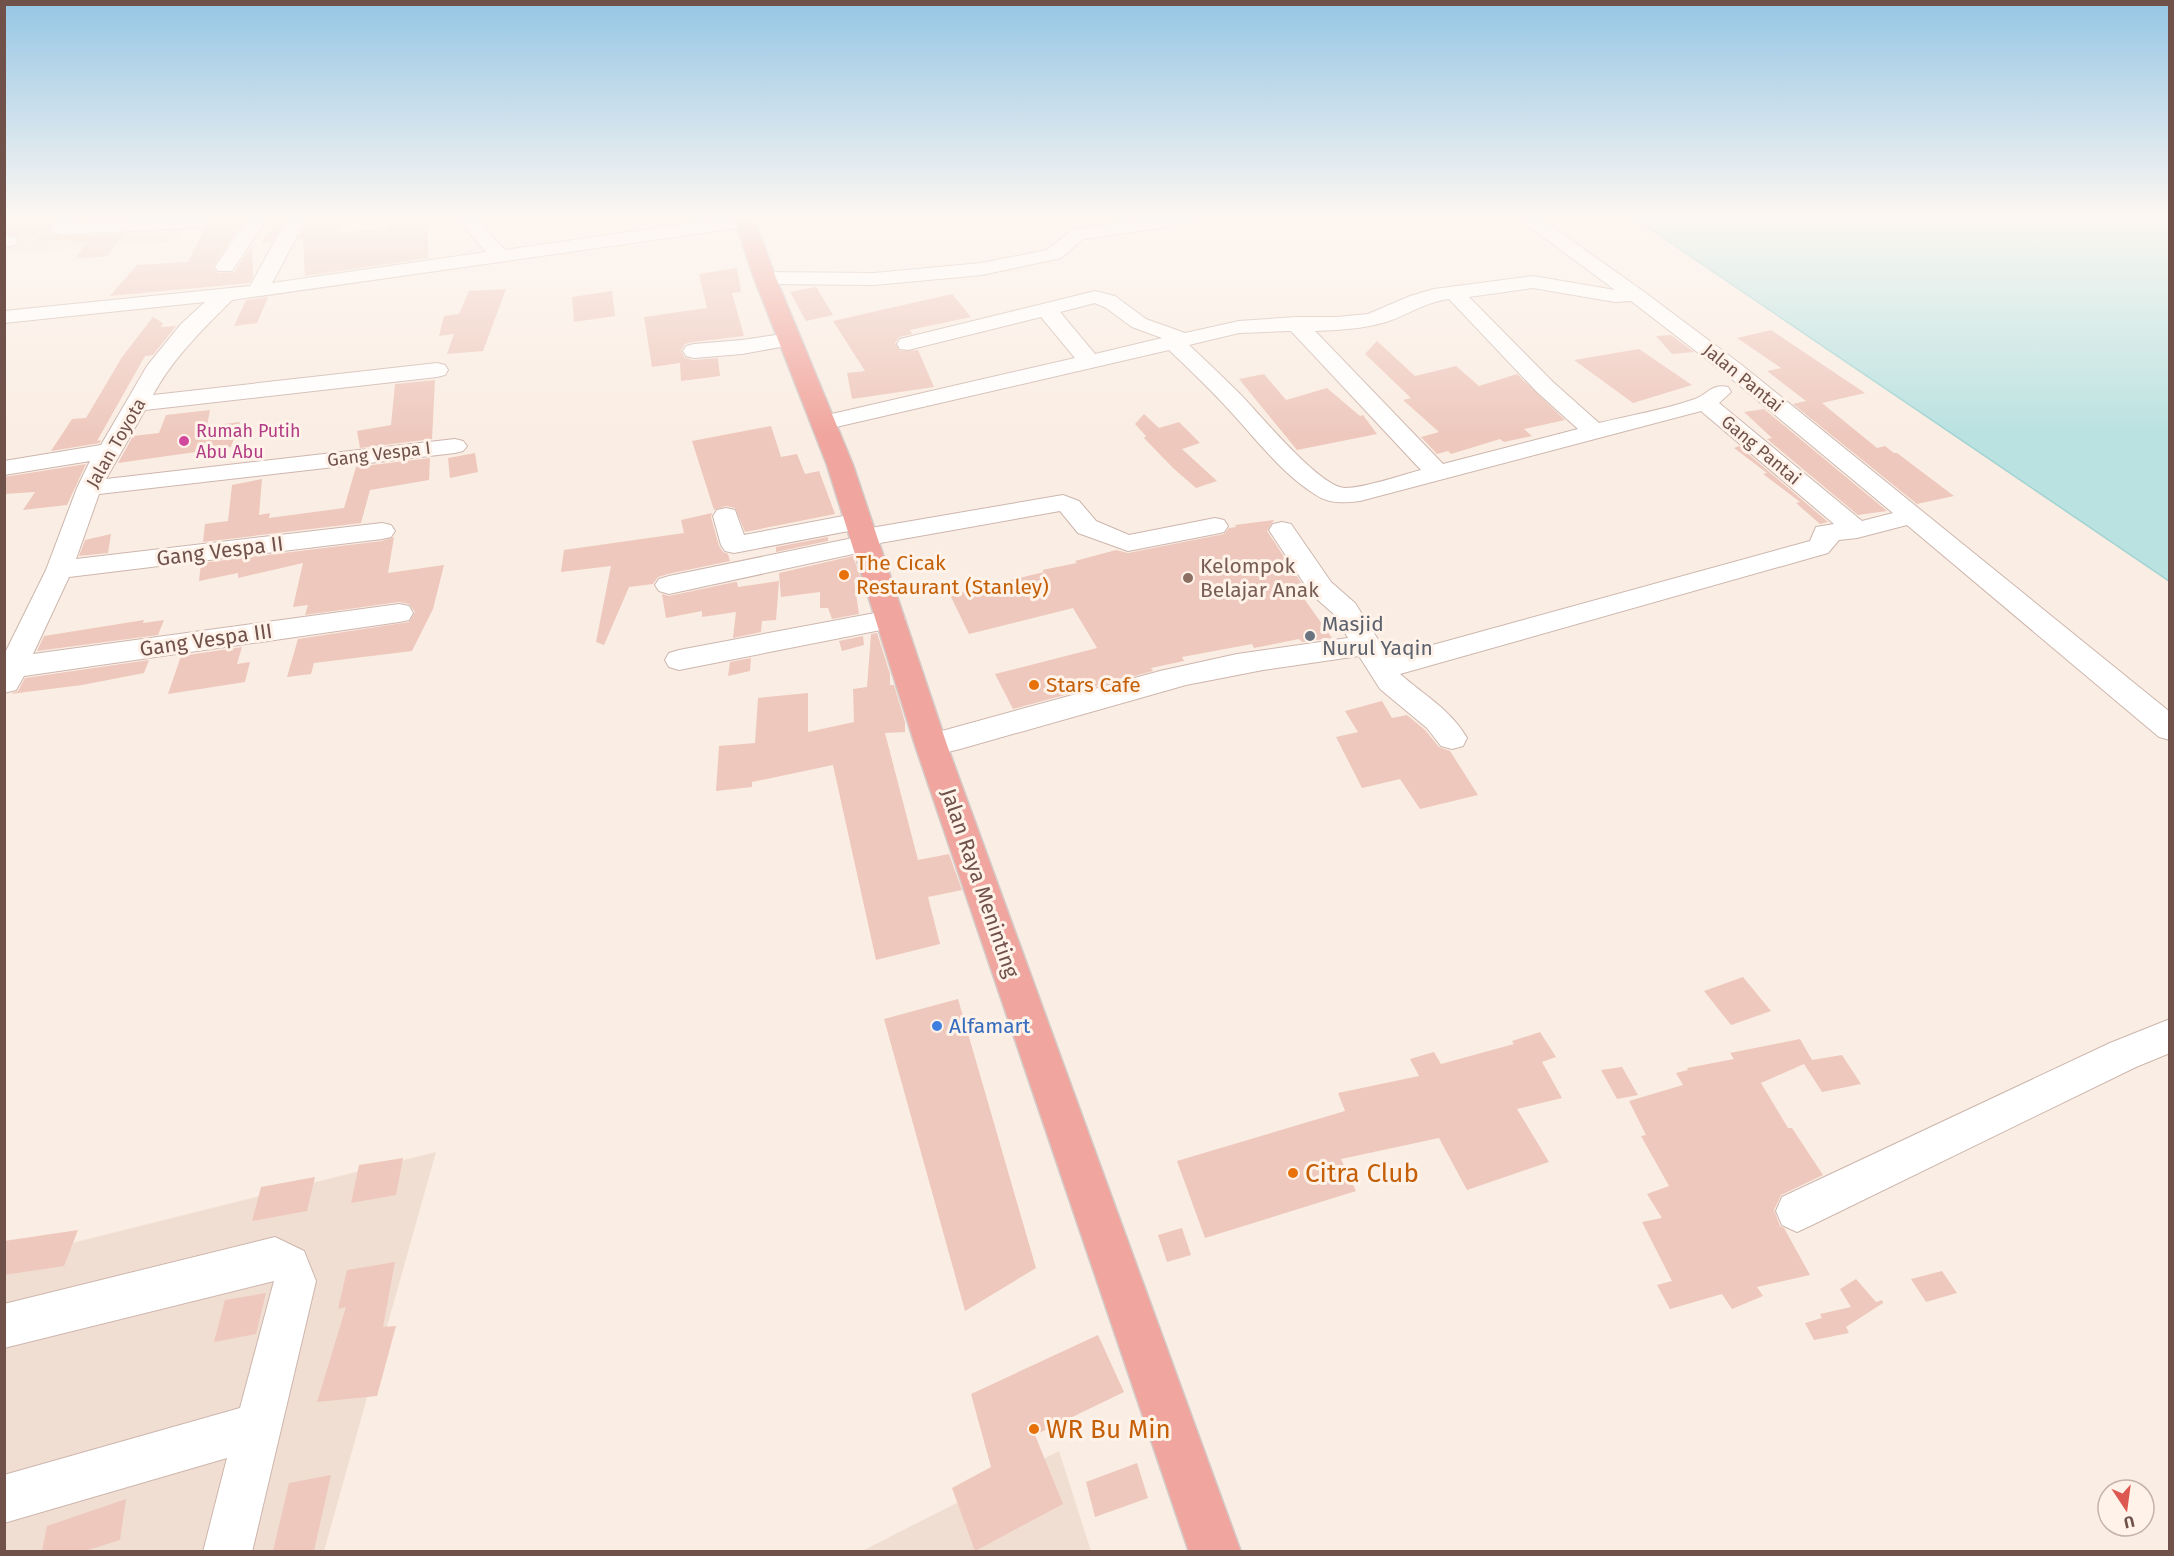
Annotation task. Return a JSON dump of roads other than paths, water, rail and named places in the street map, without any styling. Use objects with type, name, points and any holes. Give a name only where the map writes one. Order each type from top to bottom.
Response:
[{"type":"highway","name":"Jalan Raya Meninting","points":[[769,289],[864,534],[931,745],[1215,1551]]},
{"type":"street","points":[[4,317],[224,296],[274,289]]},
{"type":"street","points":[[823,423],[1178,341],[1258,325],[1368,320],[1395,312],[1426,296],[1480,289]]},
{"type":"street","points":[[1572,289],[1615,296],[1636,295]]},
{"type":"street","name":"Jalan Pantai","points":[[1627,289],[1906,510],[2050,633],[2169,729]]},
{"type":"street","points":[[1453,292],[1545,387],[1594,431]]},
{"type":"street","name":"Jalan Toyota","points":[[7,674],[59,570],[99,468],[155,371],[189,329],[224,296]]},
{"type":"street","points":[[908,344],[1101,297],[1138,323],[1163,330],[1178,341],[1290,462],[1326,491],[1343,496],[1705,403]]},
{"type":"street","points":[[1046,309],[1090,362]]},
{"type":"street","points":[[1296,323],[1437,472]]},
{"type":"street","points":[[694,351],[742,347],[789,339]]},
{"type":"street","points":[[138,404],[437,370]]},
{"type":"street","name":"Gang Pantai","points":[[1750,384],[1731,388],[1712,396],[1705,403],[1857,530]]},
{"type":"street","name":"Gang Vespa I","points":[[99,468],[455,446]]},
{"type":"street","points":[[4,468],[99,468],[229,450]]},
{"type":"street","points":[[726,516],[734,545],[864,534],[1063,503],[1070,506],[1087,527],[1128,543],[1215,526]]},
{"type":"street","points":[[931,745],[986,732],[1161,681],[1275,657],[1375,657],[1819,547],[1826,541],[1824,533],[1857,530],[1906,510]]},
{"type":"street","points":[[1282,530],[1321,588],[1345,609],[1398,690],[1438,720],[1452,738]]},
{"type":"street","name":"Gang Vespa II","points":[[59,570],[382,531]]},
{"type":"street","points":[[669,585],[864,534]]},
{"type":"street","name":"Gang Vespa III","points":[[7,674],[399,613]]},
{"type":"street","points":[[679,660],[891,619]]},
{"type":"street","points":[[1797,1211],[2123,1055],[2169,1036]]},
{"type":"street","points":[[4,1326],[275,1258],[285,1261],[292,1267],[295,1281],[227,1551]]},
{"type":"street","points":[[4,1499],[259,1426]]},
{"type":"water","points":[[1738,289],[2169,289],[2169,581]]},
{"type":"place","name":"Rumah Putih Abu Abu","points":[[184,441]]},
{"type":"place","name":"The Cicak Restaurant (Stanley)","points":[[844,575]]},
{"type":"place","name":"Kelompok Belajar Anak","points":[[1188,578]]},
{"type":"place","name":"Masjid Nurul Yaqin","points":[[1310,636]]},
{"type":"place","name":"Stars Cafe","points":[[1034,685]]},
{"type":"place","name":"Alfamart","points":[[937,1026]]},
{"type":"place","name":"Citra Club","points":[[1293,1173]]},
{"type":"place","name":"WR Bu Min","points":[[1034,1429]]}]
